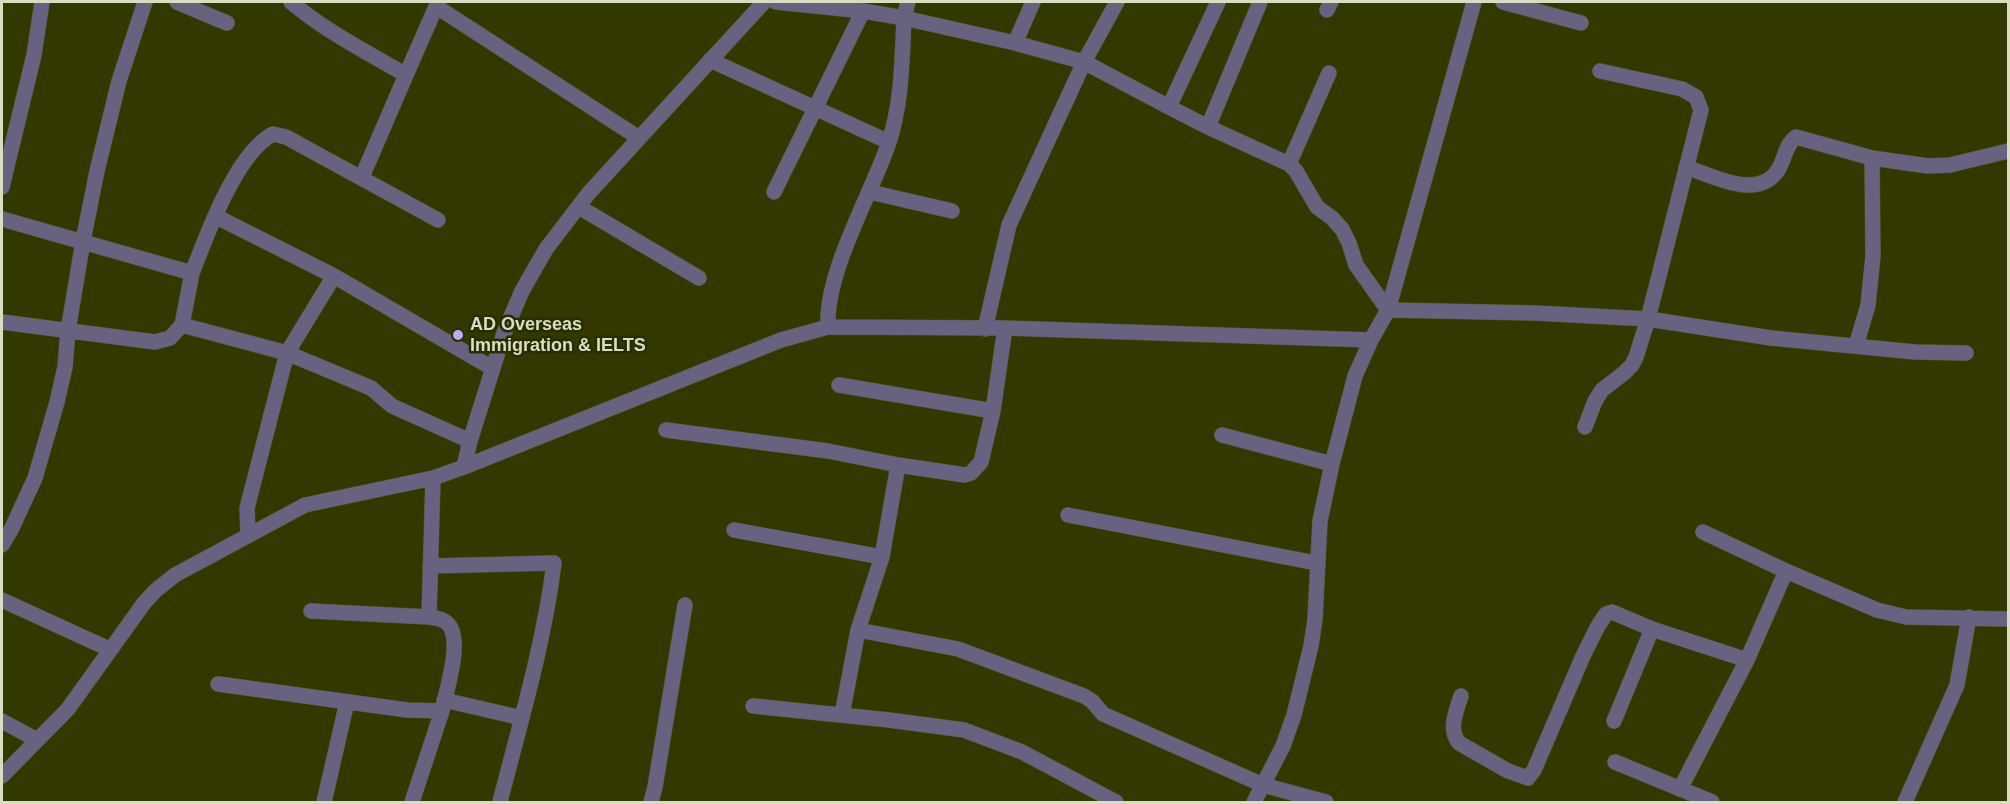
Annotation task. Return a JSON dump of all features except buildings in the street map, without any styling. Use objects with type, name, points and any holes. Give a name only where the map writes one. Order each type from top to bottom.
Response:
[{"type":"street","points":[[2,187],[34,55],[42,2]]},
{"type":"street","points":[[2,545],[35,478],[65,367],[68,331],[82,241],[119,81],[145,2]]},
{"type":"street","points":[[177,2],[227,23]]},
{"type":"street","points":[[291,2],[334,33],[406,75]]},
{"type":"street","points":[[464,467],[492,368],[522,291],[546,249],[588,194],[764,2]]},
{"type":"street","points":[[776,2],[863,11],[904,18],[1015,43],[1084,62],[1208,127],[1289,164],[1296,171],[1317,207],[1332,218],[1342,230],[1356,265],[1388,310]]},
{"type":"street","points":[[828,327],[830,295],[889,142],[900,89],[904,18],[908,2]]},
{"type":"street","points":[[1015,43],[1033,2]]},
{"type":"street","points":[[985,329],[1009,225],[1084,62],[1117,2]]},
{"type":"street","points":[[1168,107],[1218,2]]},
{"type":"street","points":[[1208,127],[1260,2]]},
{"type":"street","points":[[1254,802],[1283,746],[1294,715],[1311,646],[1315,619],[1316,563],[1320,521],[1355,376],[1388,310],[1474,2]]},
{"type":"street","points":[[1503,2],[1581,23]]},
{"type":"street","points":[[362,177],[437,4],[639,138]]},
{"type":"street","points":[[774,192],[863,11]]},
{"type":"street","points":[[710,60],[889,142]]},
{"type":"street","points":[[1584,427],[1602,390],[1632,365],[1648,320],[1701,110],[1696,97],[1682,89],[1600,71]]},
{"type":"street","points":[[1289,164],[1329,73]]},
{"type":"street","points":[[2,322],[155,342],[170,338],[182,325],[192,273],[215,216],[246,159],[256,146],[273,134],[286,137],[438,220]]},
{"type":"street","points":[[1686,166],[1737,184],[1758,186],[1766,183],[1779,169],[1788,145],[1796,137],[1872,158],[1928,166],[1950,165],[2008,150]]},
{"type":"street","points":[[1856,346],[1868,305],[1873,256],[1872,158]]},
{"type":"street","points":[[870,192],[952,211]]},
{"type":"street","points":[[579,207],[699,278]]},
{"type":"street","points":[[215,216],[334,276],[492,368]]},
{"type":"street","points":[[2,219],[192,273]]},
{"type":"street","points":[[248,534],[247,508],[287,353],[334,276]]},
{"type":"street","points":[[1388,310],[1648,320],[1771,338],[1915,352],[1966,353]]},
{"type":"street","points":[[182,325],[287,353],[371,388],[392,406],[470,441]]},
{"type":"street","points":[[2,776],[68,709],[110,649],[155,591],[182,570],[305,505],[433,478],[782,340],[828,327],[1005,328],[1371,340]]},
{"type":"street","points":[[666,430],[828,451],[958,475],[971,473],[981,462],[993,411],[1005,328]]},
{"type":"street","points":[[839,385],[993,411]]},
{"type":"street","points":[[1222,435],[1332,464]]},
{"type":"street","points":[[842,715],[858,630],[882,557],[898,465]]},
{"type":"street","points":[[429,617],[433,478]]},
{"type":"street","points":[[1068,515],[1316,563]]},
{"type":"street","points":[[734,530],[882,557]]},
{"type":"street","points":[[1703,532],[1877,610],[1906,617],[2008,619]]},
{"type":"street","points":[[430,566],[554,563],[549,602],[500,802]]},
{"type":"street","points":[[1680,789],[1747,660],[1786,571]]},
{"type":"street","points":[[2,600],[110,649]]},
{"type":"street","points":[[651,802],[656,787],[685,604]]},
{"type":"street","points":[[311,611],[429,617],[448,623],[453,634],[454,654],[443,706],[412,802]]},
{"type":"street","points":[[1461,696],[1452,729],[1455,738],[1508,771],[1528,778],[1534,770],[1583,656],[1606,614],[1612,612],[1747,660]]},
{"type":"street","points":[[1905,802],[1957,685],[1970,617]]},
{"type":"street","points":[[1614,721],[1652,628]]},
{"type":"street","points":[[858,630],[958,649],[1084,696],[1092,701],[1103,714],[1263,785],[1326,802]]},
{"type":"street","points":[[218,684],[407,710],[443,706],[522,718]]},
{"type":"street","points":[[324,802],[347,702]]},
{"type":"street","points":[[753,706],[964,730],[1022,752],[1116,802]]},
{"type":"street","points":[[2,721],[37,740]]},
{"type":"street","points":[[1615,762],[1712,802]]},
{"type":"place","name":"AD Overseas Immigration & IELTS","points":[[458,335]]}]
